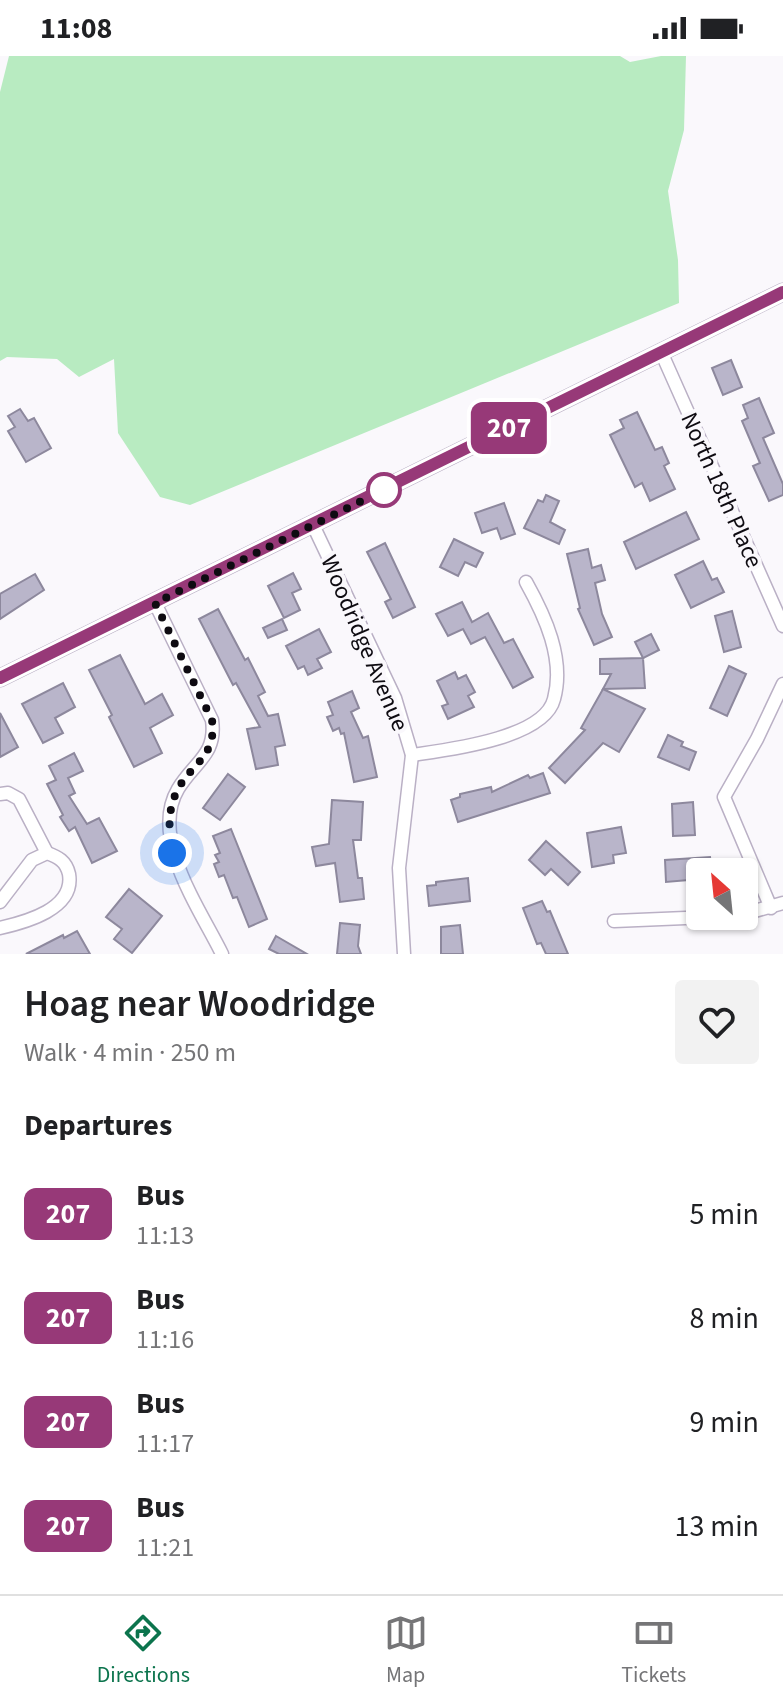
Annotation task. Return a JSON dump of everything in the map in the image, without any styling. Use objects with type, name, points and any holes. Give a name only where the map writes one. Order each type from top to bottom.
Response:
[{"type":"street","points":[[0,678],[783,292]]},
{"type":"street","name":"North 18th Place","points":[[662,354],[783,626]]},
{"type":"street","name":"Woodridge Avenue","points":[[313,525],[395,698],[412,755],[399,868],[404,954]]},
{"type":"street","points":[[412,755],[471,748],[533,725],[554,701],[556,669],[553,643],[543,613],[526,582]]},
{"type":"street","points":[[155,603],[212,720],[214,736],[207,753],[177,790],[169,811],[169,832],[172,853],[222,954]]},
{"type":"street","points":[[777,906],[724,797],[757,739],[783,684]]},
{"type":"street","points":[[0,794],[8,793],[19,799],[47,853],[60,858],[68,869],[70,883],[63,899],[48,911],[25,922],[0,928]]},
{"type":"street","points":[[0,902],[32,860],[47,853]]},
{"type":"street","points":[[614,921],[686,918]]},
{"type":"green space","points":[[9,56],[620,56],[630,62],[661,56],[686,56],[684,130],[668,191],[678,260],[679,303],[190,505],[160,497],[118,433],[114,359],[79,377],[57,359],[7,357],[0,361],[0,92]]},
{"type":"building","points":[[731,360],[742,387],[723,395],[712,368]]},
{"type":"building","points":[[759,398],[774,433],[763,438],[783,484],[783,495],[769,501],[753,466],[760,463],[742,421],[748,418],[743,405]]},
{"type":"building","points":[[20,409],[28,421],[34,418],[51,448],[26,462],[8,431],[15,427],[8,416]]},
{"type":"building","points":[[637,412],[655,450],[662,447],[669,463],[664,466],[675,489],[650,501],[642,483],[635,487],[610,435],[624,428],[620,420]]},
{"type":"building","points":[[546,495],[559,501],[550,522],[565,530],[559,544],[524,528],[538,500],[543,502]]},
{"type":"building","points":[[504,503],[515,534],[501,539],[497,528],[482,533],[475,513]]},
{"type":"building","points":[[686,512],[699,539],[636,569],[624,542]]},
{"type":"building","points":[[454,539],[483,553],[476,567],[465,562],[458,576],[440,567]]},
{"type":"building","points":[[385,543],[415,607],[393,618],[385,602],[391,599],[367,552]]},
{"type":"building","points":[[588,549],[592,568],[601,565],[605,580],[595,583],[602,614],[612,637],[594,645],[578,609],[567,554]]},
{"type":"building","points":[[703,561],[712,580],[717,578],[724,592],[691,608],[675,575]]},
{"type":"building","points":[[293,573],[301,589],[292,593],[300,610],[284,618],[268,586]]},
{"type":"building","points":[[35,574],[44,590],[0,619],[0,594]]},
{"type":"building","points":[[462,602],[472,622],[488,613],[504,643],[513,639],[533,677],[513,688],[485,637],[471,644],[463,629],[448,636],[436,614]]},
{"type":"building","points":[[218,609],[265,692],[258,696],[268,716],[278,714],[285,745],[275,747],[278,765],[256,769],[247,729],[260,727],[236,683],[233,685],[199,619]]},
{"type":"building","points":[[732,611],[741,647],[724,652],[715,616]]},
{"type":"building","points":[[282,619],[287,630],[268,638],[263,628]]},
{"type":"building","points":[[319,629],[331,652],[317,659],[322,668],[308,675],[304,666],[298,669],[286,646]]},
{"type":"building","points":[[651,634],[659,650],[643,658],[635,642]]},
{"type":"building","points":[[120,655],[145,704],[162,694],[173,715],[150,728],[162,753],[134,767],[89,670]]},
{"type":"building","points":[[643,658],[645,688],[603,689],[611,674],[600,674],[600,659]]},
{"type":"building","points":[[729,666],[746,674],[727,716],[710,708]]},
{"type":"building","points":[[455,672],[458,679],[466,675],[475,692],[468,696],[474,707],[448,719],[442,706],[448,704],[437,681]]},
{"type":"building","points":[[63,683],[75,707],[55,718],[63,733],[43,743],[22,704]]},
{"type":"building","points":[[603,689],[645,709],[619,752],[603,743],[565,783],[549,768],[585,730],[581,728]]},
{"type":"building","points":[[352,691],[359,708],[351,712],[363,738],[368,736],[377,777],[354,782],[344,733],[341,734],[339,728],[333,731],[327,717],[333,715],[328,702]]},
{"type":"building","points":[[0,713],[18,747],[0,757]]},
{"type":"building","points":[[668,735],[683,742],[681,746],[696,752],[689,770],[658,757]]},
{"type":"building","points":[[74,753],[83,771],[68,778],[75,793],[69,796],[87,824],[99,818],[117,851],[92,863],[75,827],[69,831],[60,817],[63,815],[47,784],[56,780],[49,766]]},
{"type":"building","points":[[543,773],[550,793],[458,822],[451,800],[460,797],[460,794],[491,787],[492,792],[528,775],[530,778]]},
{"type":"building","points":[[228,774],[245,787],[220,820],[203,808]]},
{"type":"building","points":[[332,800],[363,802],[361,840],[353,840],[364,899],[340,902],[335,863],[316,866],[312,847],[329,844]]},
{"type":"building","points":[[693,802],[695,835],[673,836],[672,804]]},
{"type":"building","points":[[621,827],[626,853],[613,855],[614,863],[592,867],[587,833]]},
{"type":"building","points":[[231,829],[267,919],[249,927],[237,897],[233,898],[224,875],[219,877],[214,864],[219,862],[215,855],[220,853],[213,836]]},
{"type":"building","points":[[546,841],[580,872],[568,885],[551,869],[545,875],[529,860]]},
{"type":"building","points":[[686,859],[686,880],[666,882],[665,860]]},
{"type":"building","points":[[468,878],[470,901],[429,906],[427,886]]},
{"type":"building","points":[[129,889],[162,916],[132,953],[114,939],[122,929],[106,917]]},
{"type":"building","points":[[542,901],[547,912],[550,911],[568,954],[546,954],[541,943],[537,944],[523,908]]},
{"type":"building","points":[[340,923],[360,925],[358,946],[361,954],[337,954]]},
{"type":"building","points":[[460,925],[463,954],[441,954],[441,927]]},
{"type":"building","points":[[77,931],[90,954],[26,954],[63,935],[64,938]]},
{"type":"building","points":[[276,936],[307,954],[279,954],[269,949]]},
{"type":"bus line","name":"207","points":[[0,678],[783,292]]},
{"type":"route","points":[[172,853],[169,811],[177,790],[207,753],[214,736],[212,720],[155,603],[392,486],[384,490]]}]
